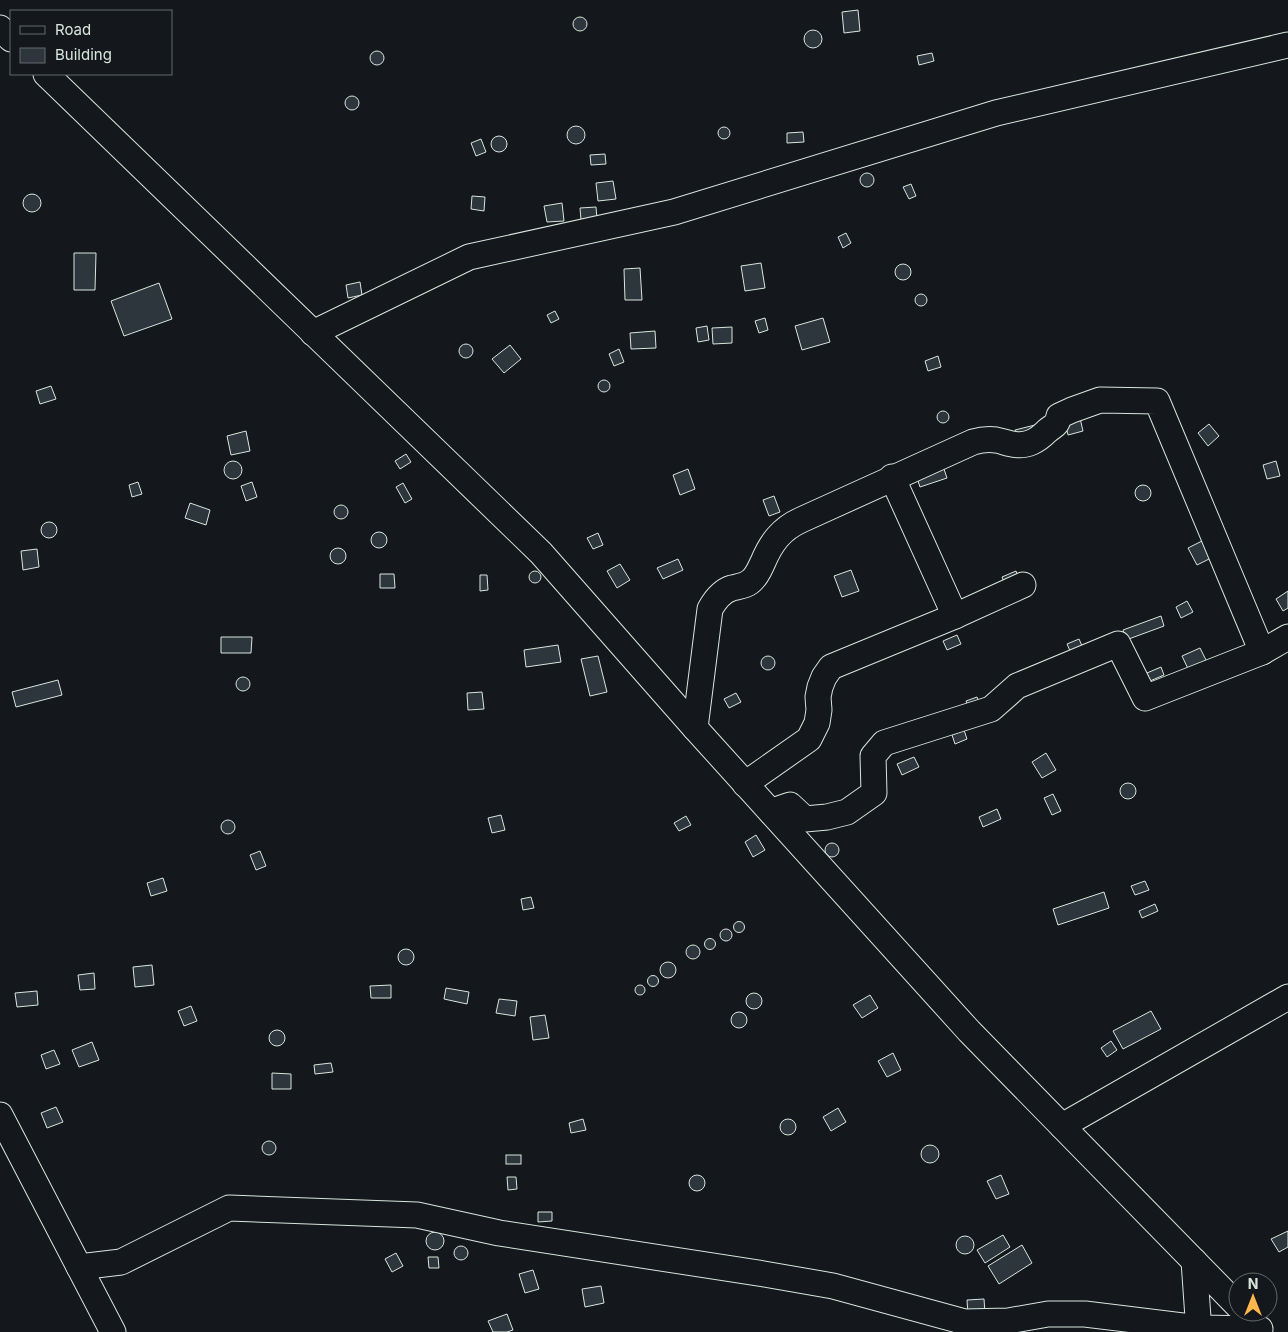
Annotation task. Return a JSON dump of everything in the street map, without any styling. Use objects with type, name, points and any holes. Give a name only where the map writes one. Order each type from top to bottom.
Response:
[{"type":"street","points":[[0,28],[10,38]]},
{"type":"street","points":[[313,333],[469,257],[674,212],[996,113],[1288,44]]},
{"type":"street","points":[[47,75],[541,553],[695,728],[969,1032],[1228,1296]]},
{"type":"street","points":[[695,728],[710,609],[724,592],[748,584],[754,578],[776,537],[792,524],[972,442],[995,440],[1022,445],[1032,443],[1041,438],[1057,423],[1059,416],[1100,400],[1157,401],[1262,652]]},
{"type":"street","points":[[892,477],[955,616]]},
{"type":"street","points":[[746,784],[809,739],[817,723],[820,687],[824,676],[831,667],[955,616],[1024,585]]},
{"type":"street","points":[[772,813],[790,805],[805,819],[826,818],[847,812],[874,793],[873,756],[884,743],[991,709],[1017,686],[1118,644],[1145,698],[1262,652],[1288,637]]},
{"type":"street","points":[[1062,1126],[1288,997]]},
{"type":"street","points":[[0,1115],[113,1332]]},
{"type":"street","points":[[79,1267],[121,1262],[229,1208],[417,1215],[499,1233],[833,1286],[965,1322],[1008,1321],[1048,1314],[1085,1314],[1199,1330],[1256,1324]]},
{"type":"street","points":[[1194,1261],[1199,1330]]},
{"type":"building","points":[[858,10],[860,31],[844,33],[842,12]]},
{"type":"building","points":[[577,17],[583,17],[587,24],[583,31],[577,31],[573,27],[573,21]]},
{"type":"building","points":[[813,30],[819,33],[822,39],[819,45],[813,48],[807,45],[804,39],[807,33]]},
{"type":"building","points":[[377,51],[382,53],[384,58],[382,63],[377,65],[372,63],[370,58],[372,53]]},
{"type":"building","points":[[932,53],[934,61],[919,65],[917,56]]},
{"type":"building","points":[[352,96],[357,98],[359,103],[357,108],[352,110],[347,108],[345,103],[347,98]]},
{"type":"building","points":[[576,126],[582,129],[585,135],[582,141],[576,144],[570,141],[567,135],[570,129]]},
{"type":"building","points":[[722,127],[726,127],[730,133],[726,139],[722,139],[718,135],[718,131]]},
{"type":"building","points":[[803,132],[804,142],[787,143],[787,133]]},
{"type":"building","points":[[499,136],[507,144],[499,152],[491,144]]},
{"type":"building","points":[[481,139],[486,152],[476,156],[471,143]]},
{"type":"building","points":[[605,154],[606,164],[591,165],[590,155]]},
{"type":"building","points":[[867,173],[872,175],[874,180],[872,185],[867,187],[862,185],[860,180],[862,175]]},
{"type":"building","points":[[613,181],[616,199],[598,201],[596,183]]},
{"type":"building","points":[[911,184],[916,196],[909,199],[903,187]]},
{"type":"building","points":[[28,194],[36,194],[41,199],[39,210],[28,212],[23,207],[23,199]]},
{"type":"building","points":[[472,196],[485,197],[484,211],[471,209]]},
{"type":"building","points":[[562,203],[564,221],[547,222],[544,206]]},
{"type":"building","points":[[596,207],[597,219],[581,220],[580,208]]},
{"type":"building","points":[[846,233],[851,243],[843,248],[838,237]]},
{"type":"building","points":[[74,253],[96,253],[95,290],[74,290]]},
{"type":"building","points":[[761,263],[765,288],[745,291],[741,266]]},
{"type":"building","points":[[900,264],[906,264],[911,269],[909,278],[900,280],[895,275],[895,269]]},
{"type":"building","points":[[640,268],[642,300],[625,300],[624,269]]},
{"type":"building","points":[[360,282],[362,295],[348,298],[346,285]]},
{"type":"building","points":[[159,283],[172,319],[124,336],[111,301]]},
{"type":"building","points":[[923,294],[926,295],[926,305],[919,306],[916,305],[915,298],[916,295]]},
{"type":"building","points":[[555,311],[559,319],[551,323],[547,315]]},
{"type":"building","points":[[765,318],[768,330],[759,333],[755,321]]},
{"type":"building","points":[[823,318],[830,342],[802,350],[795,326]]},
{"type":"building","points":[[707,326],[709,340],[698,342],[696,328]]},
{"type":"building","points":[[732,327],[732,343],[713,344],[712,328]]},
{"type":"building","points":[[655,331],[656,348],[631,349],[630,333]]},
{"type":"building","points":[[466,344],[471,346],[473,351],[471,356],[466,358],[461,356],[459,351],[461,346]]},
{"type":"building","points":[[510,345],[521,359],[504,373],[492,359]]},
{"type":"building","points":[[619,349],[624,362],[614,366],[609,354]]},
{"type":"building","points":[[938,356],[941,367],[928,371],[925,361]]},
{"type":"building","points":[[606,380],[609,381],[609,391],[602,392],[599,391],[598,384],[599,381]]},
{"type":"building","points":[[51,386],[56,399],[40,404],[36,391]]},
{"type":"building","points":[[941,411],[945,411],[949,417],[945,423],[941,423],[937,419],[937,415]]},
{"type":"building","points":[[1080,418],[1083,431],[1068,435],[1065,422]]},
{"type":"building","points":[[1209,424],[1219,436],[1208,446],[1198,433]]},
{"type":"building","points":[[1035,425],[1038,436],[1018,442],[1015,430]]},
{"type":"building","points":[[246,431],[250,451],[231,455],[227,436]]},
{"type":"building","points":[[406,454],[411,462],[400,469],[395,461]]},
{"type":"building","points":[[233,461],[239,464],[242,470],[239,476],[233,479],[227,476],[224,470],[227,464]]},
{"type":"building","points":[[1276,461],[1280,476],[1267,479],[1263,465]]},
{"type":"building","points":[[688,469],[695,489],[680,495],[673,475]]},
{"type":"building","points":[[944,469],[947,478],[920,487],[917,478]]},
{"type":"building","points":[[138,482],[142,494],[132,497],[129,485]]},
{"type":"building","points":[[252,482],[257,497],[246,501],[241,486]]},
{"type":"building","points":[[403,483],[412,499],[405,503],[396,487]]},
{"type":"building","points":[[1143,485],[1151,493],[1143,501],[1135,493]]},
{"type":"building","points":[[774,496],[780,512],[769,516],[763,500]]},
{"type":"building","points":[[190,503],[210,510],[206,525],[185,518]]},
{"type":"building","points":[[338,505],[344,505],[348,512],[344,519],[338,519],[334,515],[334,509]]},
{"type":"building","points":[[46,522],[52,522],[57,527],[55,536],[46,538],[41,533],[41,527]]},
{"type":"building","points":[[376,532],[382,532],[387,537],[385,546],[376,548],[371,543],[371,537]]},
{"type":"building","points":[[598,533],[603,545],[593,549],[587,538]]},
{"type":"building","points":[[1206,539],[1215,556],[1197,565],[1188,548]]},
{"type":"building","points":[[338,548],[344,550],[346,556],[344,562],[338,564],[332,562],[330,556],[332,550]]},
{"type":"building","points":[[37,549],[39,567],[23,570],[21,551]]},
{"type":"building","points":[[678,559],[683,570],[663,579],[657,568]]},
{"type":"building","points":[[620,564],[630,580],[617,588],[607,571]]},
{"type":"building","points":[[851,570],[859,591],[842,597],[834,576]]},
{"type":"building","points":[[533,571],[537,571],[541,577],[537,583],[533,583],[529,579],[529,575]]},
{"type":"building","points":[[1016,571],[1020,581],[1006,587],[1002,577]]},
{"type":"building","points":[[380,574],[394,574],[395,588],[380,588]]},
{"type":"building","points":[[480,575],[487,575],[488,590],[480,591]]},
{"type":"building","points":[[1288,591],[1288,608],[1283,611],[1276,599]]},
{"type":"building","points":[[1187,601],[1193,612],[1181,618],[1176,607]]},
{"type":"building","points":[[1161,616],[1164,626],[1126,640],[1123,630]]},
{"type":"building","points":[[957,635],[961,644],[947,650],[943,641]]},
{"type":"building","points":[[221,637],[252,637],[251,653],[221,653]]},
{"type":"building","points":[[1079,639],[1083,648],[1071,653],[1067,644]]},
{"type":"building","points":[[558,645],[561,662],[526,667],[524,650]]},
{"type":"building","points":[[1200,648],[1208,664],[1190,673],[1182,656]]},
{"type":"building","points":[[598,656],[607,692],[590,696],[581,659]]},
{"type":"building","points":[[768,656],[773,658],[775,663],[773,668],[768,670],[763,668],[761,663],[763,658]]},
{"type":"building","points":[[1161,667],[1164,675],[1150,681],[1147,673]]},
{"type":"building","points":[[243,677],[248,679],[250,684],[248,689],[243,691],[238,689],[236,684],[238,679]]},
{"type":"building","points":[[58,680],[62,695],[16,707],[12,692]]},
{"type":"building","points":[[482,692],[484,709],[468,710],[467,693]]},
{"type":"building","points":[[736,693],[741,702],[729,708],[724,699]]},
{"type":"building","points":[[977,697],[980,704],[969,709],[966,701]]},
{"type":"building","points":[[964,730],[967,739],[955,744],[952,735]]},
{"type":"building","points":[[1046,753],[1056,770],[1042,778],[1032,762]]},
{"type":"building","points":[[914,757],[919,767],[902,775],[897,764]]},
{"type":"building","points":[[1128,783],[1134,785],[1136,791],[1134,797],[1128,799],[1122,797],[1120,791],[1122,785]]},
{"type":"building","points":[[1053,794],[1061,811],[1052,815],[1044,798]]},
{"type":"building","points":[[997,809],[1001,819],[983,827],[979,817]]},
{"type":"building","points":[[501,815],[505,830],[492,833],[488,818]]},
{"type":"building","points":[[686,816],[691,825],[679,831],[674,823]]},
{"type":"building","points":[[225,820],[231,820],[235,827],[231,834],[225,834],[221,830],[221,824]]},
{"type":"building","points":[[756,835],[765,850],[753,857],[745,842]]},
{"type":"building","points":[[832,843],[837,845],[839,850],[837,855],[832,857],[827,855],[825,850],[827,845]]},
{"type":"building","points":[[260,851],[266,866],[256,870],[250,855]]},
{"type":"building","points":[[163,878],[167,891],[151,896],[147,883]]},
{"type":"building","points":[[1145,881],[1149,890],[1135,895],[1131,886]]},
{"type":"building","points":[[1104,892],[1109,908],[1058,925],[1053,909]]},
{"type":"building","points":[[531,897],[534,908],[523,910],[521,899]]},
{"type":"building","points":[[1155,904],[1158,911],[1142,918],[1139,911]]},
{"type":"building","points":[[739,921],[745,927],[739,933],[733,927]]},
{"type":"building","points":[[726,929],[732,935],[726,941],[720,935]]},
{"type":"building","points":[[710,938],[716,944],[710,950],[704,944]]},
{"type":"building","points":[[693,945],[698,947],[700,952],[698,957],[693,959],[688,957],[686,952],[688,947]]},
{"type":"building","points":[[406,949],[412,951],[414,957],[412,963],[406,965],[400,963],[398,957],[400,951]]},
{"type":"building","points":[[668,962],[676,970],[668,978],[660,970]]},
{"type":"building","points":[[152,965],[154,985],[135,987],[133,967]]},
{"type":"building","points":[[94,973],[95,989],[80,990],[78,975]]},
{"type":"building","points":[[651,976],[655,976],[658,981],[657,985],[651,986],[648,983],[648,979]]},
{"type":"building","points":[[391,985],[391,998],[371,998],[370,986]]},
{"type":"building","points":[[638,985],[642,985],[645,990],[644,994],[638,995],[635,992],[635,988]]},
{"type":"building","points":[[446,988],[469,992],[467,1004],[444,999]]},
{"type":"building","points":[[37,991],[38,1005],[17,1007],[15,993]]},
{"type":"building","points":[[754,993],[762,1001],[754,1009],[746,1001]]},
{"type":"building","points":[[870,995],[878,1008],[862,1018],[853,1005]]},
{"type":"building","points":[[499,999],[517,1001],[515,1016],[496,1013]]},
{"type":"building","points":[[191,1006],[197,1021],[184,1026],[178,1011]]},
{"type":"building","points":[[1151,1011],[1161,1029],[1123,1049],[1113,1031]]},
{"type":"building","points":[[739,1012],[747,1020],[739,1028],[731,1020]]},
{"type":"building","points":[[545,1015],[549,1038],[533,1040],[530,1017]]},
{"type":"building","points":[[274,1030],[280,1030],[285,1035],[283,1044],[274,1046],[269,1041],[269,1035]]},
{"type":"building","points":[[1111,1041],[1117,1050],[1107,1057],[1101,1048]]},
{"type":"building","points":[[92,1042],[99,1060],[79,1067],[72,1050]]},
{"type":"building","points":[[54,1050],[60,1064],[46,1069],[41,1055]]},
{"type":"building","points":[[893,1053],[901,1070],[887,1077],[878,1061]]},
{"type":"building","points":[[331,1063],[333,1072],[315,1074],[314,1065]]},
{"type":"building","points":[[272,1073],[291,1074],[291,1089],[272,1089]]},
{"type":"building","points":[[56,1107],[63,1122],[47,1128],[41,1113]]},
{"type":"building","points":[[838,1108],[846,1122],[831,1131],[823,1117]]},
{"type":"building","points":[[583,1119],[586,1130],[571,1133],[569,1123]]},
{"type":"building","points":[[788,1119],[796,1127],[788,1135],[780,1127]]},
{"type":"building","points":[[269,1141],[274,1143],[276,1148],[274,1153],[269,1155],[264,1153],[262,1148],[264,1143]]},
{"type":"building","points":[[930,1145],[936,1148],[939,1154],[936,1160],[930,1163],[924,1160],[921,1154],[924,1148]]},
{"type":"building","points":[[506,1155],[521,1155],[521,1164],[506,1164]]},
{"type":"building","points":[[697,1175],[705,1183],[697,1191],[689,1183]]},
{"type":"building","points":[[1001,1175],[1009,1194],[996,1199],[987,1181]]},
{"type":"building","points":[[507,1177],[516,1177],[517,1189],[508,1190]]},
{"type":"building","points":[[538,1212],[552,1212],[552,1221],[538,1222]]},
{"type":"building","points":[[1288,1231],[1288,1247],[1279,1252],[1271,1239]]},
{"type":"building","points":[[435,1232],[441,1235],[444,1241],[441,1247],[435,1250],[429,1247],[426,1241],[429,1235]]},
{"type":"building","points":[[1003,1235],[1010,1247],[985,1263],[977,1250]]},
{"type":"building","points":[[965,1236],[971,1239],[974,1245],[971,1251],[965,1254],[959,1251],[956,1245],[959,1239]]},
{"type":"building","points":[[1022,1245],[1032,1263],[999,1284],[988,1266]]},
{"type":"building","points":[[458,1246],[464,1246],[468,1253],[464,1260],[458,1260],[454,1256],[454,1250]]},
{"type":"building","points":[[396,1253],[403,1266],[392,1272],[385,1259]]},
{"type":"building","points":[[428,1257],[438,1257],[439,1268],[429,1268]]},
{"type":"building","points":[[533,1270],[539,1289],[525,1293],[519,1274]]},
{"type":"building","points":[[601,1286],[604,1303],[585,1307],[582,1289]]},
{"type":"building","points":[[984,1299],[985,1313],[968,1314],[967,1300]]},
{"type":"building","points":[[507,1314],[513,1330],[493,1332],[488,1321]]}]
